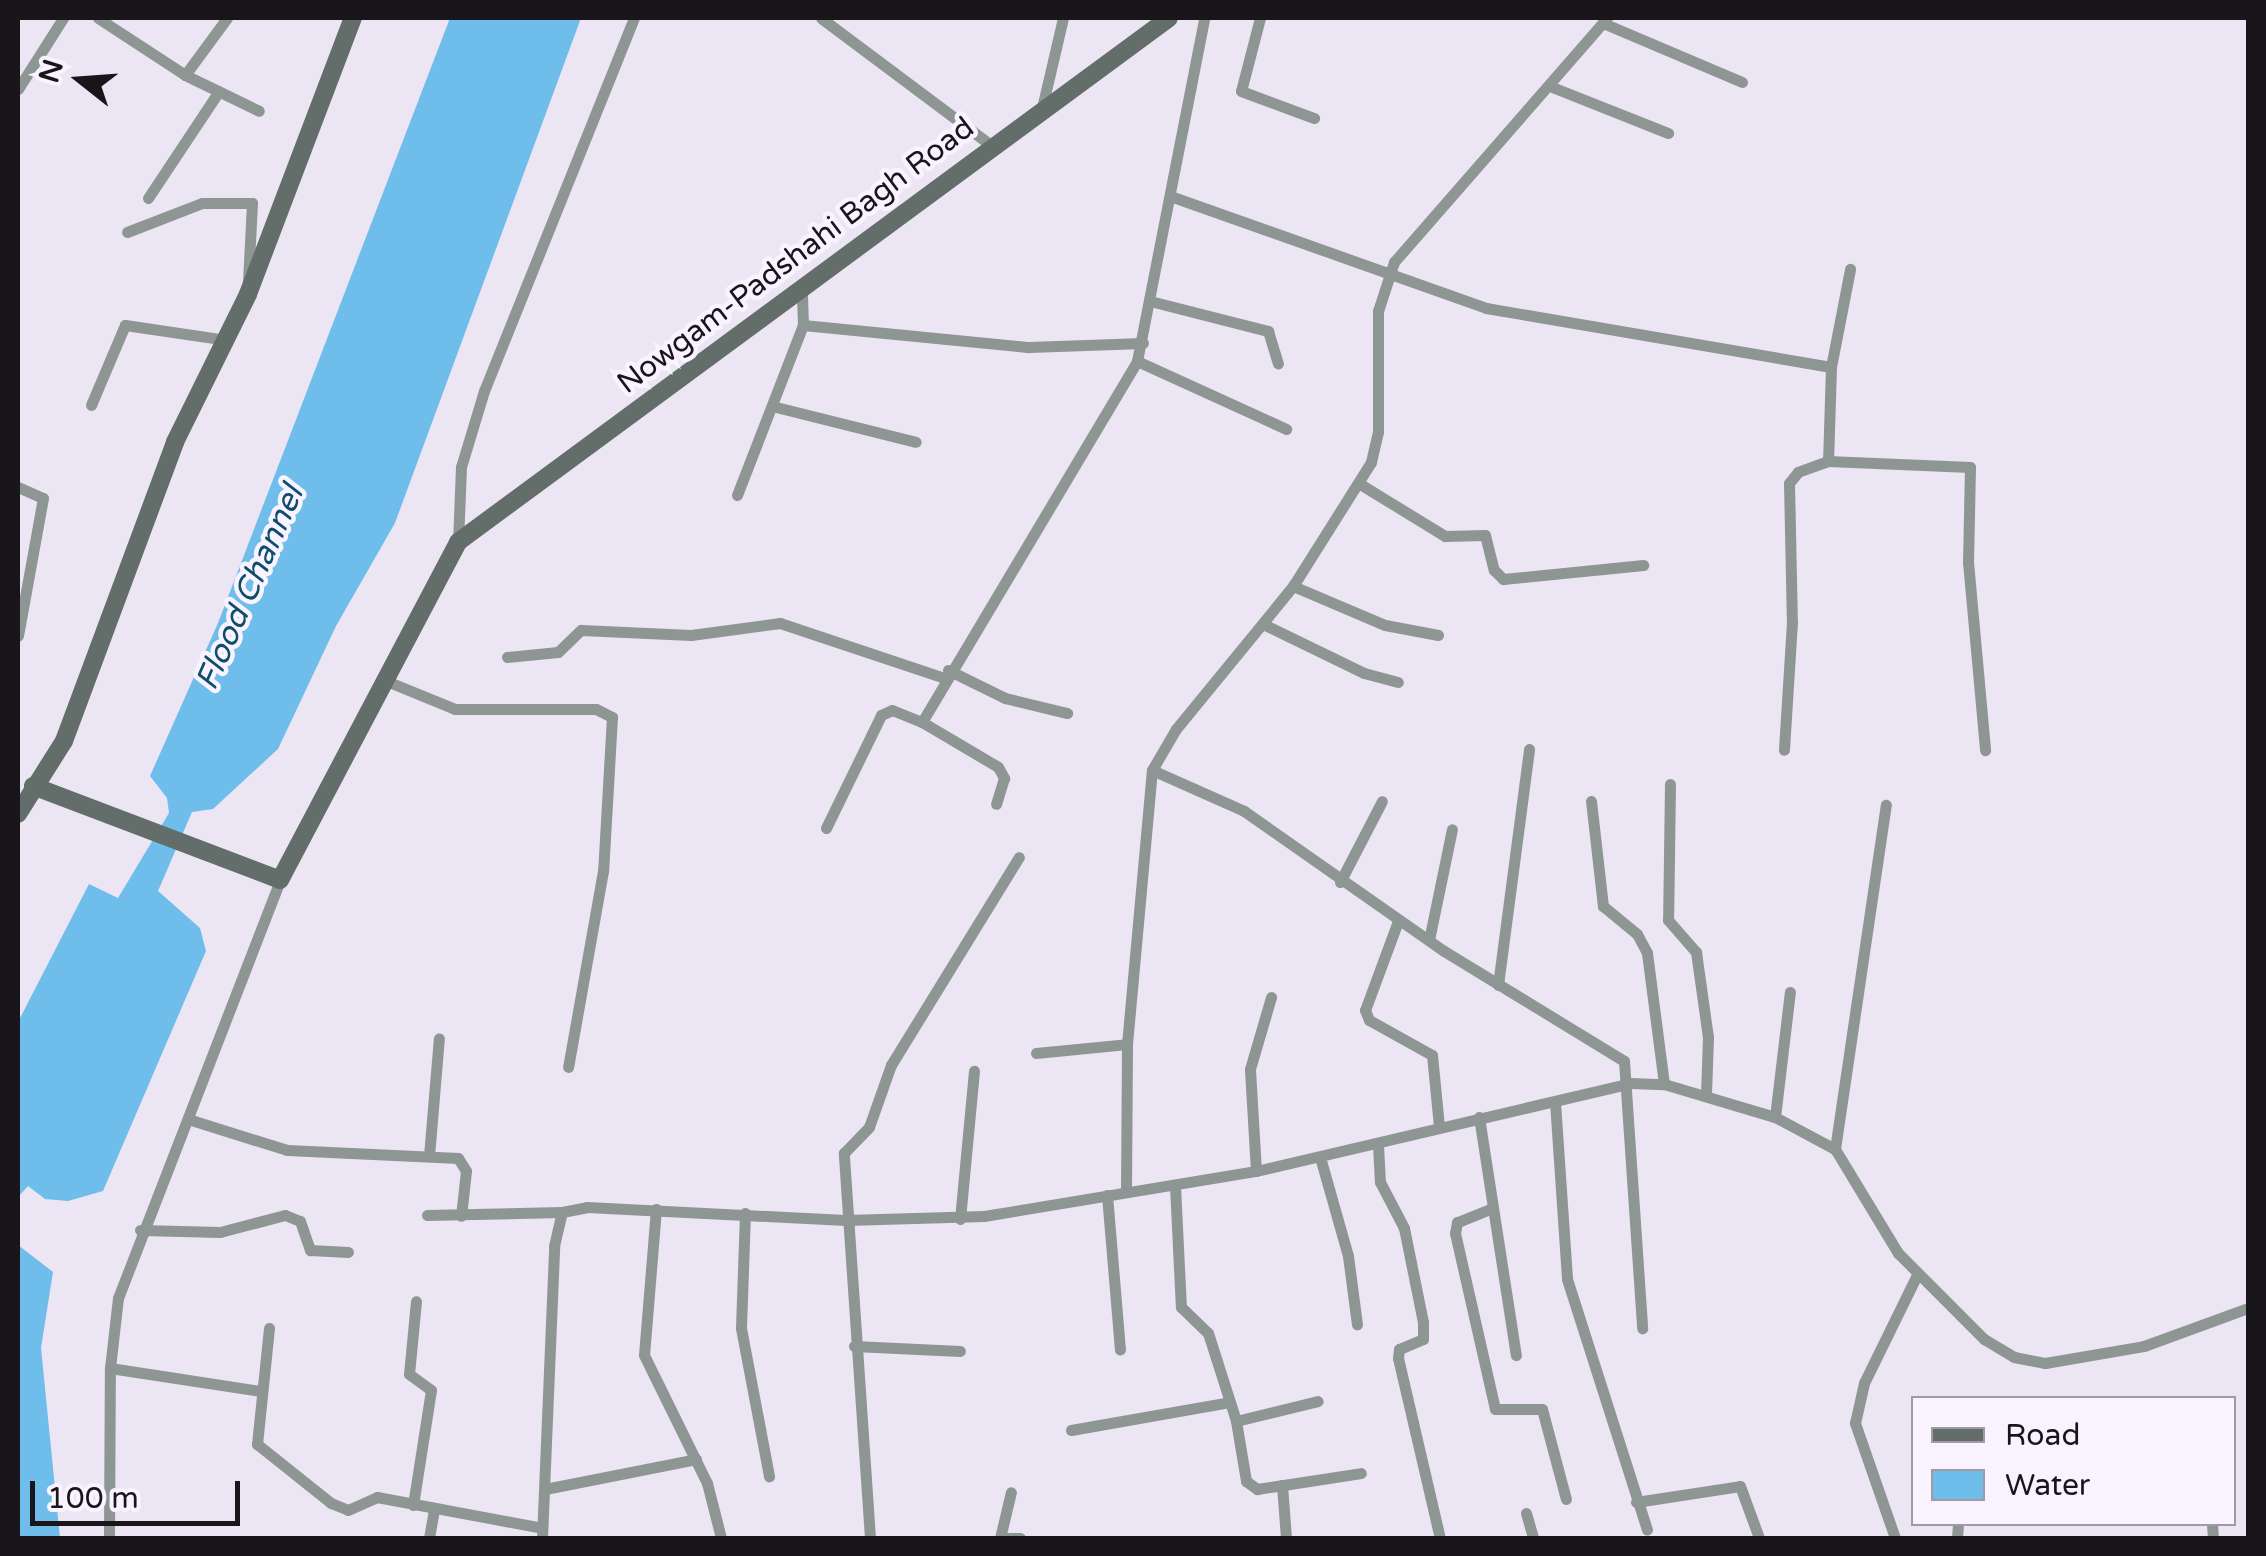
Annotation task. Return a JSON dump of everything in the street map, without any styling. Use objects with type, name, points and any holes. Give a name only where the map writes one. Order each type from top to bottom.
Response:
[{"type":"main road","points":[[18,814],[64,741],[175,442],[247,296],[353,18]]},
{"type":"main road","name":"Nowgam-Padshahi Bagh Road","points":[[458,542],[1168,18]]},
{"type":"main road","points":[[33,786],[280,880],[458,542]]},
{"type":"street","points":[[18,89],[63,18]]},
{"type":"street","points":[[98,18],[185,75],[259,111]]},
{"type":"street","points":[[185,75],[227,18]]},
{"type":"street","points":[[458,542],[461,467],[484,391],[634,18]]},
{"type":"street","points":[[821,18],[991,145]]},
{"type":"street","points":[[1042,108],[1063,18]]},
{"type":"street","points":[[922,722],[946,674],[1138,361],[1154,302],[1204,18]]},
{"type":"street","points":[[1260,18],[1241,90],[1314,118]]},
{"type":"street","points":[[1126,1191],[1127,1044],[1152,770],[1176,729],[1265,625],[1360,484],[1377,445],[1377,325],[1386,277],[1552,87],[1605,20],[1742,82]]},
{"type":"street","points":[[1552,87],[1668,133]]},
{"type":"street","points":[[148,198],[219,92]]},
{"type":"street","points":[[1173,198],[1386,277],[1517,315],[1831,367]]},
{"type":"street","points":[[127,232],[202,203],[252,203],[247,296]]},
{"type":"street","points":[[1828,461],[1831,367],[1850,269]]},
{"type":"street","points":[[737,495],[803,325],[802,288]]},
{"type":"street","points":[[1154,302],[1268,332],[1278,363]]},
{"type":"street","points":[[803,325],[1028,348],[1143,343]]},
{"type":"street","points":[[91,405],[125,326],[226,340]]},
{"type":"street","points":[[1138,361],[1286,429]]},
{"type":"street","points":[[772,406],[916,442]]},
{"type":"street","points":[[1784,750],[1792,622],[1789,483],[1798,472],[1828,461],[1970,467],[1968,562],[1986,750]]},
{"type":"street","points":[[1360,484],[1445,536],[1484,536],[1494,570],[1503,578],[1643,564]]},
{"type":"street","points":[[18,487],[43,498],[18,636]]},
{"type":"street","points":[[1293,586],[1385,624],[1438,635]]},
{"type":"street","points":[[507,657],[546,656],[586,630],[691,636],[780,623],[946,674],[992,693],[1067,712]]},
{"type":"street","points":[[1265,625],[1364,673],[1398,682]]},
{"type":"street","points":[[384,680],[456,709],[596,709],[612,718],[603,871],[568,1067]]},
{"type":"street","points":[[826,828],[881,715],[892,710],[922,722],[998,767],[1004,778],[996,804]]},
{"type":"street","points":[[1498,985],[1529,749]]},
{"type":"street","points":[[1152,770],[1244,811],[1340,882],[1624,1062],[1630,1083],[1642,1328]]},
{"type":"street","points":[[1670,784],[1668,920],[1692,941],[1696,952],[1708,1036],[1706,1094]]},
{"type":"street","points":[[1591,800],[1605,911],[1637,934],[1647,954],[1664,1084]]},
{"type":"street","points":[[1340,882],[1382,802]]},
{"type":"street","points":[[1836,1150],[1886,805]]},
{"type":"street","points":[[1429,940],[1452,829]]},
{"type":"street","points":[[867,1538],[846,1220],[846,1148],[865,1134],[891,1065],[1019,857]]},
{"type":"street","points":[[109,1538],[110,1368],[118,1298],[140,1230],[188,1120],[280,880]]},
{"type":"street","points":[[1398,920],[1365,1010],[1370,1020],[1432,1055],[1439,1127]]},
{"type":"street","points":[[1775,1117],[1790,992]]},
{"type":"street","points":[[1256,1171],[1250,1069],[1271,998]]},
{"type":"street","points":[[429,1156],[439,1038]]},
{"type":"street","points":[[1036,1054],[1127,1044]]},
{"type":"street","points":[[960,1218],[974,1071]]},
{"type":"street","points":[[426,1215],[656,1209],[846,1220],[960,1218],[1256,1171],[1378,1146],[1479,1117],[1630,1083],[1664,1084],[1775,1117],[1836,1150],[1916,1275],[1984,1339],[2029,1362],[2144,1346],[2248,1308]]},
{"type":"street","points":[[1555,1102],[1568,1279],[1646,1530]]},
{"type":"street","points":[[1479,1117],[1490,1209],[1516,1355]]},
{"type":"street","points":[[188,1120],[287,1150],[429,1156],[466,1164],[461,1216]]},
{"type":"street","points":[[1378,1146],[1380,1182],[1404,1228],[1423,1322],[1423,1338],[1400,1349],[1398,1358],[1440,1538]]},
{"type":"street","points":[[1320,1157],[1348,1256],[1357,1324]]},
{"type":"street","points":[[1175,1186],[1181,1307],[1208,1333],[1236,1421],[1250,1486],[1362,1474]]},
{"type":"street","points":[[1107,1195],[1120,1349]]},
{"type":"street","points":[[656,1209],[644,1355],[696,1459],[721,1538]]},
{"type":"street","points":[[1490,1209],[1457,1222],[1455,1234],[1494,1409],[1542,1409],[1566,1499]]},
{"type":"street","points":[[268,1328],[260,1390],[260,1448],[331,1503],[348,1510],[377,1497],[542,1533],[554,1246],[562,1212]]},
{"type":"street","points":[[745,1213],[741,1328],[770,1476]]},
{"type":"street","points":[[140,1230],[220,1232],[285,1215],[300,1221],[310,1250],[348,1252]]},
{"type":"street","points":[[1895,1538],[1858,1439],[1856,1410],[1916,1275]]},
{"type":"street","points":[[414,1504],[432,1390],[409,1374],[416,1301]]},
{"type":"street","points":[[854,1346],[960,1351]]},
{"type":"street","points":[[110,1368],[260,1390]]},
{"type":"street","points":[[1236,1421],[1318,1401]]},
{"type":"street","points":[[1072,1430],[1230,1402]]},
{"type":"street","points":[[545,1489],[696,1459]]},
{"type":"street","points":[[1282,1485],[1286,1538]]},
{"type":"street","points":[[1636,1502],[1740,1486],[1759,1538]]},
{"type":"street","points":[[1012,1492],[1000,1538],[1020,1538]]},
{"type":"street","points":[[429,1538],[434,1509]]},
{"type":"street","points":[[1526,1512],[1533,1538]]},
{"type":"water","name":"Flood Channel","points":[[450,18],[581,18],[395,523],[336,626],[278,749],[213,809],[192,812],[158,891],[200,928],[206,951],[103,1191],[68,1201],[45,1199],[28,1186],[18,1197],[18,1022],[89,884],[118,898],[169,813],[167,798],[150,776],[218,623]]},
{"type":"water","points":[[18,1245],[53,1272],[41,1348],[60,1538],[18,1538]]}]
